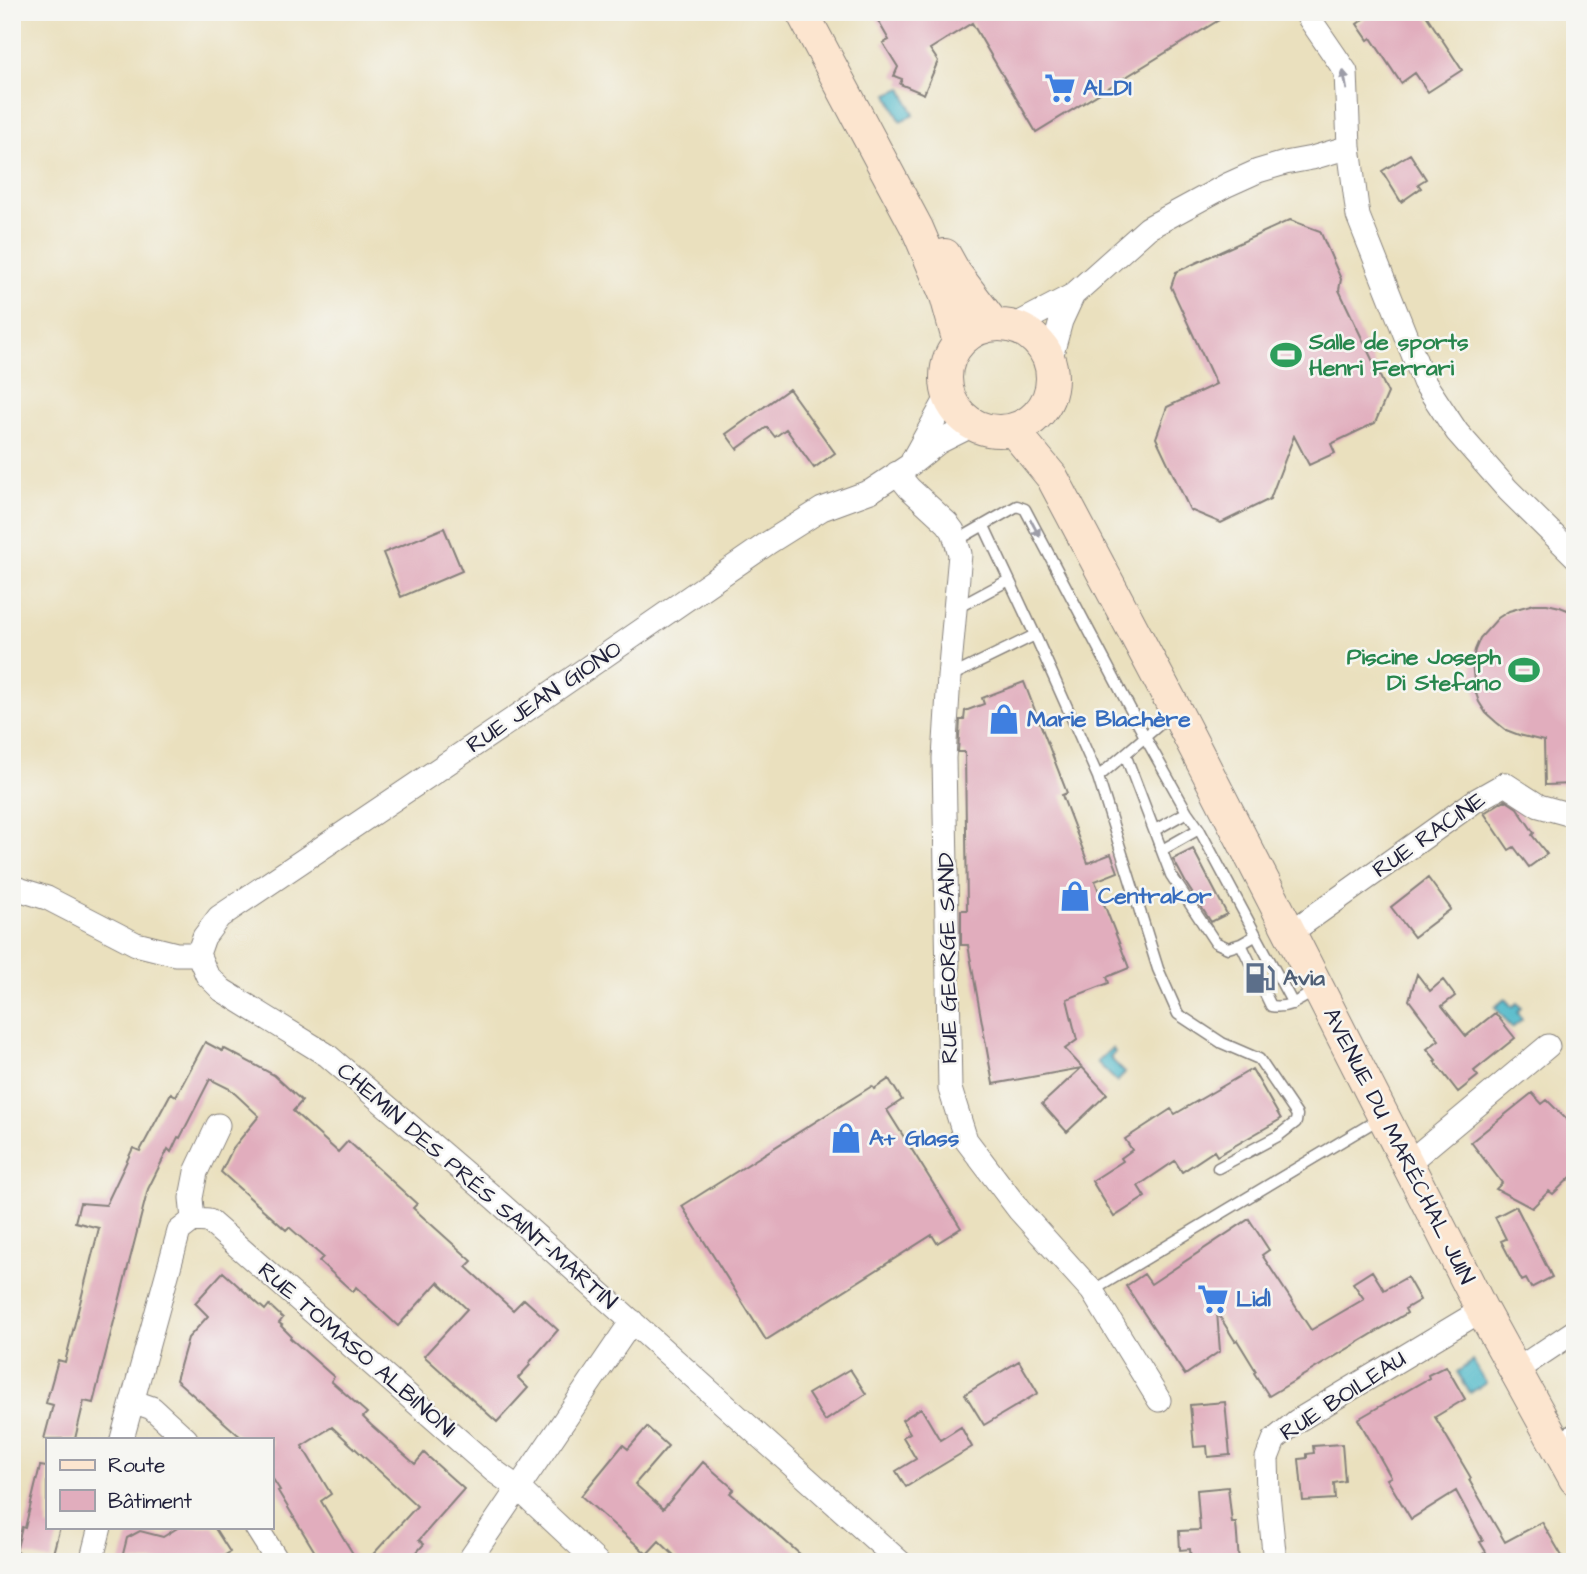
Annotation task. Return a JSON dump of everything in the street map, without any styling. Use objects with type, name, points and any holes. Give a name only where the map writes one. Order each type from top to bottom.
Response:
[{"type":"main road","points":[[802,12],[917,228],[946,296],[959,343]]},
{"type":"main road","points":[[816,12],[955,273],[1003,326]]},
{"type":"main road","points":[[1003,326],[1028,334],[1041,345],[1050,361],[1053,378],[1049,396],[1041,411],[1029,423],[1000,432],[973,425],[962,417],[948,394],[946,380],[948,366],[959,343],[982,328],[1003,326]]},
{"type":"main road","name":"AVENUE DU MARÉCHAL JUIN","points":[[1041,411],[1052,477]]},
{"type":"main road","name":"AVENUE DU MARÉCHAL JUIN","points":[[1013,430],[1052,477],[1290,933],[1306,996],[1384,1116],[1515,1371],[1565,1435],[1575,1479]]},
{"type":"street","points":[[1305,12],[1346,72],[1349,147],[1358,216],[1424,382],[1457,432],[1508,489],[1575,556]]},
{"type":"street","points":[[1003,326],[1073,295],[1148,228],[1216,191],[1258,171],[1349,147]]},
{"type":"street","points":[[1050,361],[1061,321],[1073,295]]},
{"type":"street","points":[[948,394],[903,469],[909,488],[947,523],[956,541]]},
{"type":"street","name":"RUE JEAN GIONO","points":[[198,954],[204,937],[219,917],[768,543],[822,509],[871,491],[939,442],[973,425]]},
{"type":"street","name":"RUE GEORGE SAND","points":[[956,541],[960,554],[944,758],[950,1089],[966,1140],[1019,1210],[1092,1291],[1159,1400]]},
{"type":"street","name":"RUE RACINE","points":[[1290,933],[1475,801],[1505,784],[1539,806],[1575,816]]},
{"type":"street","points":[[12,887],[47,898],[136,944],[176,954],[198,954]]},
{"type":"street","name":"CHEMIN DES PRÉS SAINT-MARTIN","points":[[198,954],[207,975],[222,990],[327,1055],[493,1197],[901,1562]]},
{"type":"street","points":[[1408,1163],[1548,1046]]},
{"type":"street","points":[[122,1438],[180,1231],[193,1220],[191,1198],[196,1172],[218,1125]]},
{"type":"street","name":"RUE TOMASO ALBINONI","points":[[193,1220],[209,1221],[483,1462],[518,1488],[597,1562]]},
{"type":"street","name":"RUE BOILEAU","points":[[1275,1562],[1267,1458],[1274,1440],[1297,1420],[1482,1310]]},
{"type":"street","points":[[468,1562],[632,1321]]},
{"type":"street","points":[[1515,1371],[1575,1331]]},
{"type":"street","points":[[132,1401],[152,1408],[185,1438]]},
{"type":"street","points":[[91,1562],[100,1528]]},
{"type":"street","points":[[257,1528],[278,1562]]},
{"type":"lane","points":[[956,541],[1017,506],[1025,509],[1145,737],[1199,830],[1255,936],[1306,996],[1282,1008],[1271,1006],[1241,944]]},
{"type":"lane","points":[[984,526],[1098,777],[1158,969],[1178,1014],[1223,1043],[1259,1059],[1297,1115],[1296,1122],[1278,1136],[1218,1168]]},
{"type":"lane","points":[[955,609],[1009,580]]},
{"type":"lane","points":[[949,677],[1035,635]]},
{"type":"lane","points":[[1098,777],[1176,711]]},
{"type":"lane","points":[[1125,754],[1171,875],[1215,942],[1228,948],[1255,936]]},
{"type":"lane","points":[[1154,831],[1187,813]]},
{"type":"lane","points":[[1162,850],[1199,830]]},
{"type":"lane","points":[[1092,1291],[1384,1116]]},
{"type":"water","points":[[902,88],[914,115],[900,121],[888,94]]},
{"type":"water","points":[[1505,999],[1512,1007],[1517,1003],[1521,1008],[1517,1012],[1522,1020],[1512,1028],[1495,1007]]},
{"type":"water","points":[[1112,1048],[1115,1052],[1110,1058],[1125,1073],[1117,1082],[1097,1062]]},
{"type":"water","points":[[1473,1361],[1486,1383],[1470,1393],[1457,1372]]},
{"type":"building","name":"ALDI","points":[[873,12],[1232,12],[1036,132],[972,23],[930,49],[938,61],[924,94],[900,84],[902,79],[894,76],[898,67],[883,43],[889,40]]},
{"type":"building","points":[[1374,12],[1424,12],[1462,70],[1428,92],[1415,73],[1401,83],[1371,38],[1368,40],[1357,24]]},
{"type":"building","points":[[1410,154],[1426,179],[1418,184],[1421,188],[1401,202],[1382,171]]},
{"type":"building","name":"Salle de sports Henri Ferrari","points":[[1290,220],[1320,231],[1341,279],[1339,290],[1388,393],[1375,423],[1331,444],[1335,453],[1309,465],[1294,436],[1270,499],[1221,523],[1190,510],[1156,438],[1167,407],[1216,384],[1171,287],[1176,272]]},
{"type":"building","points":[[789,389],[835,453],[814,468],[786,429],[775,437],[767,427],[737,449],[726,434]]},
{"type":"building","points":[[444,528],[462,571],[401,597],[383,553]]},
{"type":"building","name":"Piscine Joseph Di Stefano","points":[[1534,604],[1547,604],[1575,613],[1575,784],[1545,785],[1544,741],[1506,730],[1486,713],[1475,690],[1472,663],[1480,638],[1498,618],[1509,611]]},
{"type":"building","points":[[1024,682],[1067,793],[1062,795],[1088,863],[1111,854],[1118,872],[1095,881],[1129,968],[1107,977],[1109,983],[1067,999],[1077,1040],[1065,1049],[1107,1094],[1067,1132],[1042,1104],[1081,1068],[993,1084],[968,945],[961,945],[961,910],[967,910],[965,752],[958,752],[960,720],[964,720],[965,711],[984,704],[982,698]]},
{"type":"building","points":[[1505,800],[1517,808],[1534,833],[1532,835],[1547,854],[1529,867],[1514,847],[1509,850],[1484,813]]},
{"type":"building","points":[[1193,849],[1227,914],[1211,922],[1173,859]]},
{"type":"building","points":[[1428,878],[1451,909],[1414,937],[1391,907]]},
{"type":"building","points":[[1417,974],[1430,991],[1443,980],[1455,996],[1442,1006],[1466,1036],[1495,1013],[1515,1038],[1474,1071],[1478,1076],[1458,1092],[1427,1049],[1439,1040],[1409,1000]]},
{"type":"building","points":[[205,1042],[222,1051],[223,1048],[274,1075],[302,1101],[293,1111],[338,1152],[348,1141],[417,1204],[413,1208],[472,1261],[466,1267],[513,1310],[524,1299],[558,1330],[518,1378],[528,1388],[497,1422],[424,1356],[467,1309],[438,1282],[398,1326],[356,1287],[353,1292],[319,1261],[323,1257],[289,1227],[286,1230],[221,1172],[233,1148],[259,1116],[230,1089],[210,1079],[180,1138],[178,1137],[171,1152],[168,1149],[148,1189],[93,1403],[84,1401],[75,1438],[44,1439],[53,1405],[46,1403],[58,1360],[65,1362],[99,1228],[75,1222],[80,1203],[106,1205],[133,1148],[140,1151],[171,1093],[176,1096]]},
{"type":"building","points":[[1252,1069],[1281,1119],[1217,1156],[1214,1151],[1182,1172],[1175,1161],[1138,1186],[1145,1197],[1114,1217],[1092,1181],[1123,1161],[1121,1158],[1132,1150],[1125,1139],[1171,1109],[1175,1114]]},
{"type":"building","points":[[889,1079],[902,1100],[887,1110],[961,1228],[937,1243],[932,1235],[766,1340],[682,1206],[872,1086],[874,1089]]},
{"type":"building","points":[[1532,1093],[1542,1104],[1547,1100],[1575,1128],[1575,1173],[1553,1194],[1549,1191],[1532,1208],[1496,1189],[1502,1183],[1471,1142]]},
{"type":"building","points":[[1516,1206],[1552,1277],[1531,1288],[1526,1279],[1522,1281],[1501,1241],[1506,1239],[1495,1217]]},
{"type":"building","points":[[1249,1219],[1269,1250],[1262,1255],[1311,1330],[1364,1299],[1353,1283],[1372,1271],[1384,1290],[1407,1277],[1420,1300],[1405,1309],[1407,1313],[1269,1396],[1237,1340],[1235,1341],[1217,1312],[1220,1351],[1185,1375],[1126,1286],[1144,1274],[1151,1284]]},
{"type":"building","points":[[223,1272],[265,1310],[269,1305],[283,1318],[279,1323],[290,1338],[334,1377],[331,1381],[367,1413],[363,1417],[371,1425],[415,1464],[424,1453],[464,1489],[419,1540],[424,1544],[408,1562],[366,1562],[417,1506],[332,1427],[302,1446],[331,1494],[321,1501],[358,1562],[321,1562],[273,1479],[273,1438],[242,1438],[176,1380],[188,1338],[208,1316],[195,1303]]},
{"type":"building","points":[[1019,1361],[1038,1393],[984,1425],[965,1394]]},
{"type":"building","points":[[1446,1366],[1465,1399],[1435,1417],[1505,1542],[1542,1522],[1562,1556],[1550,1562],[1468,1562],[1486,1552],[1480,1542],[1483,1541],[1456,1491],[1411,1519],[1387,1479],[1391,1477],[1358,1419]]},
{"type":"building","points":[[850,1369],[866,1394],[825,1421],[808,1394]]},
{"type":"building","points":[[1225,1402],[1230,1455],[1208,1457],[1207,1446],[1194,1447],[1190,1405]]},
{"type":"building","points":[[921,1408],[940,1440],[961,1427],[972,1447],[906,1487],[896,1471],[916,1459],[903,1437],[910,1433],[902,1420]]},
{"type":"building","points":[[647,1427],[668,1446],[635,1484],[663,1509],[703,1462],[734,1489],[730,1493],[809,1562],[681,1562],[659,1541],[647,1554],[581,1496],[623,1445],[628,1449]]},
{"type":"building","points":[[1342,1444],[1345,1481],[1334,1483],[1335,1499],[1303,1501],[1299,1459],[1314,1453],[1313,1446]]},
{"type":"building","points":[[40,1466],[46,1467],[46,1528],[60,1528],[51,1561],[16,1552],[22,1527],[25,1528]]},
{"type":"building","points":[[1228,1487],[1232,1523],[1236,1523],[1239,1562],[1191,1562],[1190,1549],[1180,1550],[1179,1531],[1200,1530],[1197,1490]]},
{"type":"building","points":[[177,1528],[215,1528],[230,1552],[214,1562],[121,1562],[127,1538],[140,1531],[163,1537]]},
{"type":"place","name":"ALDI","points":[[1060,88]]},
{"type":"place","name":"Salle de sports Henri Ferrari","points":[[1286,355]]},
{"type":"place","name":"Piscine Joseph Di Stefano","points":[[1524,670]]},
{"type":"place","name":"Marie Blachère","points":[[1004,719]]},
{"type":"place","name":"Centrakor","points":[[1075,896]]},
{"type":"place","name":"Avia","points":[[1260,978]]},
{"type":"place","name":"A+ Glass","points":[[846,1138]]},
{"type":"place","name":"Lidl","points":[[1213,1299]]}]
